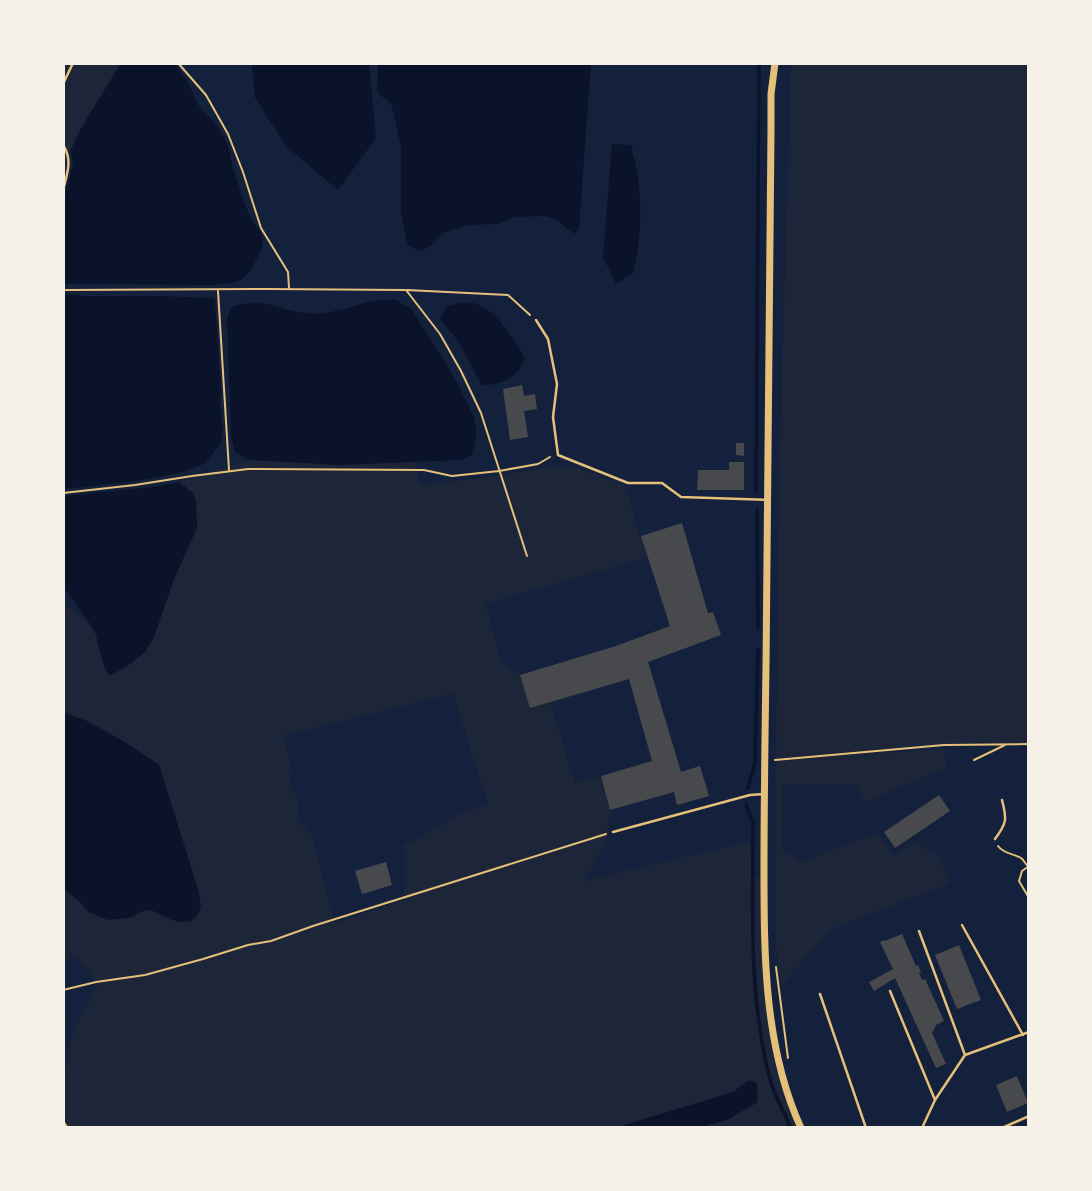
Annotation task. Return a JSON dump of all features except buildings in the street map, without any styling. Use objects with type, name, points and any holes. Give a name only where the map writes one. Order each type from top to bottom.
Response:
[{"type":"main road","points":[[775,63],[771,94],[764,938],[774,1038],[784,1083],[801,1128]]},
{"type":"lane","points":[[63,84],[73,63]]},
{"type":"lane","points":[[63,145],[69,161],[63,190]]},
{"type":"lane","points":[[536,320],[548,339],[557,384],[553,417],[558,456],[628,483],[662,483],[681,498],[768,500]]},
{"type":"lane","points":[[613,832],[764,793]]},
{"type":"lane","points":[[995,839],[1006,816],[1002,800]]},
{"type":"lane","points":[[962,925],[1023,1035]]},
{"type":"lane","points":[[919,930],[965,1055]]},
{"type":"lane","points":[[890,991],[936,1100]]},
{"type":"lane","points":[[820,994],[866,1128]]},
{"type":"lane","points":[[922,1128],[936,1100],[965,1055],[1029,1032]]},
{"type":"lane","points":[[1002,1128],[1029,1116]]},
{"type":"path","points":[[178,63],[206,95],[228,134],[261,228],[288,272],[289,289]]},
{"type":"path","points":[[63,290],[406,290],[508,295],[536,320]]},
{"type":"path","points":[[218,290],[229,471]]},
{"type":"path","points":[[406,290],[440,334],[481,413],[527,556]]},
{"type":"path","points":[[63,493],[229,471],[282,468],[424,470],[452,476],[538,464],[547,457],[558,456]]},
{"type":"path","points":[[974,760],[1006,744]]},
{"type":"path","points":[[764,761],[944,745],[1029,744]]},
{"type":"path","points":[[63,989],[145,975],[271,940],[613,832]]},
{"type":"path","points":[[995,839],[1000,849],[1021,859],[1028,866],[1021,871],[1019,881],[1029,898]]},
{"type":"path","points":[[776,967],[789,1061]]},
{"type":"path","points":[[63,1121],[68,1128]]},
{"type":"shaded area","points":[[63,63],[121,63],[80,130],[71,150],[63,150]]},
{"type":"shaded area","points":[[121,63],[174,63],[186,79],[199,106],[217,125],[228,146],[245,205],[261,233],[263,243],[253,266],[242,280],[213,285],[63,284],[63,206],[73,164],[71,150],[80,130]]},
{"type":"shaded area","points":[[252,63],[369,63],[376,138],[338,190],[286,146],[255,98]]},
{"type":"shaded area","points":[[378,63],[591,63],[579,229],[574,234],[555,219],[543,216],[514,217],[497,224],[468,225],[445,232],[422,251],[408,246],[401,214],[401,146],[391,103],[377,93]]},
{"type":"shaded area","points":[[792,63],[1029,63],[1029,743],[944,745],[863,754],[944,749],[947,767],[864,803],[856,784],[783,784],[782,850],[801,862],[877,833],[893,856],[915,842],[939,856],[951,883],[831,929],[781,985],[776,944],[776,764],[780,447]]},
{"type":"shaded area","points":[[612,144],[631,145],[640,202],[639,238],[633,273],[616,284],[603,257]]},
{"type":"shaded area","points":[[63,294],[214,298],[223,431],[220,446],[204,464],[183,472],[137,481],[63,489]]},
{"type":"shaded area","points":[[396,300],[411,309],[459,386],[474,418],[477,433],[472,455],[462,460],[340,465],[249,460],[235,452],[231,436],[227,320],[231,307],[261,303],[313,314],[372,301]]},
{"type":"shaded area","points":[[473,303],[484,308],[505,327],[525,359],[513,376],[482,386],[460,344],[440,318],[447,306]]},
{"type":"shaded area","points":[[249,460],[340,465],[415,461],[420,486],[570,465],[626,486],[639,536],[648,557],[485,604],[502,664],[520,675],[530,707],[550,702],[575,783],[601,776],[610,810],[606,842],[584,881],[750,841],[752,878],[764,878],[774,1038],[801,1128],[697,1128],[729,1119],[753,1081],[748,1081],[733,1092],[615,1128],[63,1128],[63,1075],[74,1029],[98,984],[76,956],[63,961],[63,888],[88,912],[127,918],[148,910],[178,921],[191,921],[192,870],[159,765],[87,721],[63,712],[63,601],[92,628],[105,670],[154,637],[174,579],[197,528],[193,493],[179,482]],"holes":[[[453,693],[488,804],[466,811],[404,846],[405,899],[335,923],[312,836],[298,820],[298,801],[289,782],[292,772],[284,736]]]},
{"type":"shaded area","points":[[179,482],[193,493],[197,528],[174,579],[154,637],[145,652],[132,663],[108,675],[95,631],[63,586],[63,496]]},
{"type":"shaded area","points":[[63,712],[87,721],[159,765],[198,889],[201,907],[191,921],[169,919],[151,910],[129,918],[108,920],[88,912],[63,888]]},
{"type":"shaded area","points":[[748,1081],[757,1084],[758,1102],[729,1119],[697,1128],[615,1128],[733,1092]]},
{"type":"waterway","points":[[756,492],[759,63]]},
{"type":"waterway","points":[[757,510],[758,628]]},
{"type":"waterway","points":[[748,788],[755,763],[758,650]]},
{"type":"waterway","points":[[746,805],[753,823],[753,952],[758,1016],[772,1085],[791,1128]]}]
